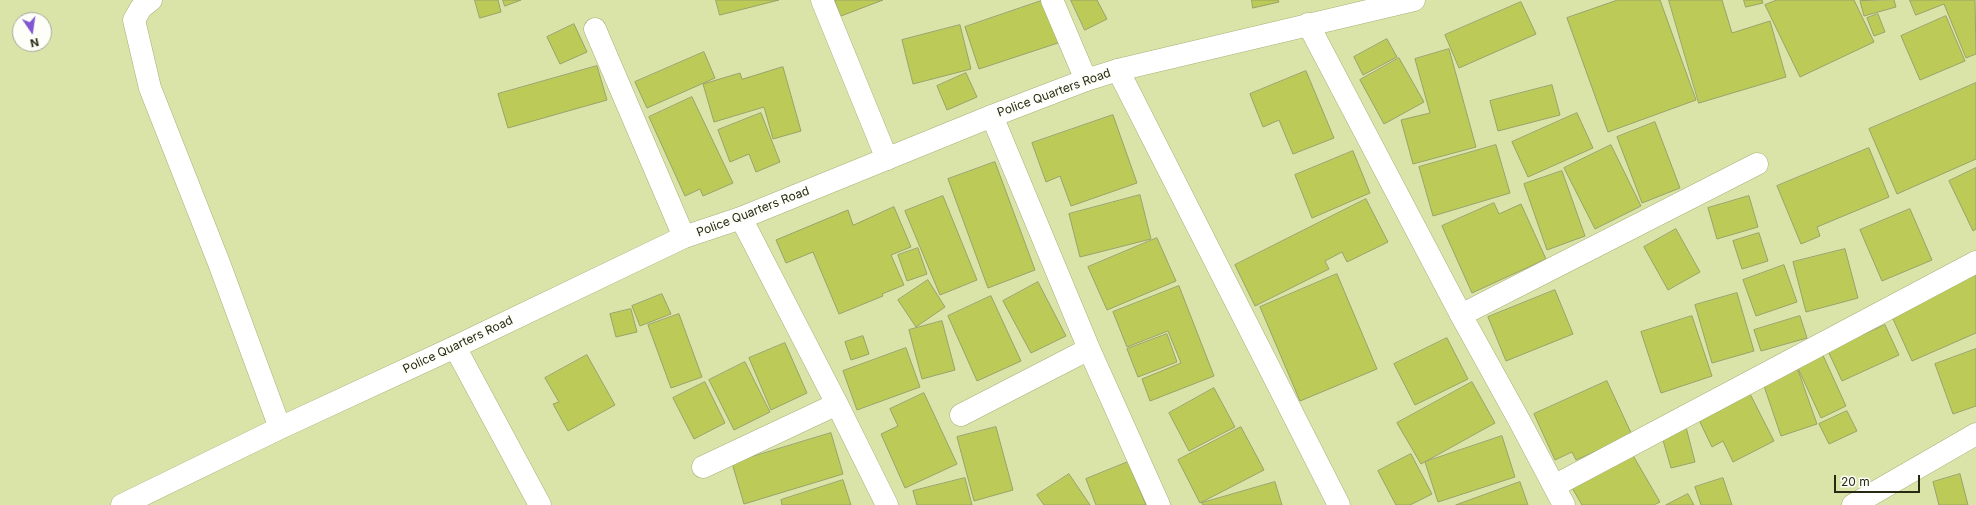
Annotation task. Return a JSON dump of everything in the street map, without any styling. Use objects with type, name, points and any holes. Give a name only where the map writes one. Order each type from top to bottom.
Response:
[{"type":"street","points":[[151,0],[141,8],[134,20],[150,88],[219,263],[280,428]]},
{"type":"street","points":[[822,0],[887,159]]},
{"type":"street","points":[[1052,0],[1086,80]]},
{"type":"street","name":"Police Quarters Road","points":[[122,505],[280,428],[455,347],[684,237],[741,218],[992,116],[1086,80],[1118,70],[1414,0]]},
{"type":"street","points":[[1308,24],[1460,315],[1519,420],[1564,505]]},
{"type":"street","points":[[595,29],[684,237]]},
{"type":"street","points":[[1118,70],[1339,505]]},
{"type":"street","points":[[992,116],[1089,349],[1159,505]]},
{"type":"street","points":[[1460,315],[1757,164]]},
{"type":"street","points":[[741,218],[837,404],[887,505]]},
{"type":"street","points":[[1554,486],[1976,262]]},
{"type":"street","points":[[455,347],[540,505]]},
{"type":"street","points":[[961,415],[1089,349]]},
{"type":"street","points":[[703,467],[837,404]]},
{"type":"street","points":[[1853,505],[1976,434]]},
{"type":"building","points":[[475,0],[498,0],[501,12],[480,18]]},
{"type":"building","points":[[503,0],[521,0],[505,6]]},
{"type":"building","points":[[716,0],[779,0],[720,15]]},
{"type":"building","points":[[835,0],[883,0],[841,16]]},
{"type":"building","points":[[1044,0],[1061,42],[979,69],[965,27]]},
{"type":"building","points":[[1071,0],[1097,0],[1107,19],[1085,30]]},
{"type":"building","points":[[1252,0],[1278,0],[1279,2],[1253,8]]},
{"type":"building","points":[[1618,0],[1660,0],[1696,100],[1608,132],[1567,18]]},
{"type":"building","points":[[1669,0],[1722,0],[1732,33],[1770,21],[1786,77],[1699,103]]},
{"type":"building","points":[[1744,0],[1762,0],[1763,3],[1746,7]]},
{"type":"building","points":[[1777,0],[1854,0],[1874,42],[1800,77],[1765,5]]},
{"type":"building","points":[[1894,0],[1896,7],[1864,16],[1860,1]]},
{"type":"building","points":[[1910,0],[1975,0],[1976,54],[1966,58],[1944,4],[1916,15]]},
{"type":"building","points":[[1521,2],[1536,34],[1459,68],[1445,35]]},
{"type":"building","points":[[1878,14],[1885,32],[1874,36],[1867,18]]},
{"type":"building","points":[[1946,16],[1965,61],[1920,80],[1901,36]]},
{"type":"building","points":[[574,24],[587,52],[560,64],[547,37]]},
{"type":"building","points":[[960,25],[971,69],[913,84],[902,40]]},
{"type":"building","points":[[1387,39],[1397,57],[1363,75],[1354,57]]},
{"type":"building","points":[[1449,49],[1476,147],[1413,164],[1401,120],[1430,113],[1415,59]]},
{"type":"building","points":[[704,52],[715,78],[647,108],[635,82]]},
{"type":"building","points":[[1399,58],[1424,102],[1384,124],[1360,80]]},
{"type":"building","points":[[597,66],[607,100],[508,128],[498,94]]},
{"type":"building","points":[[783,67],[801,131],[773,139],[764,107],[714,122],[703,84],[740,73],[742,79]]},
{"type":"building","points":[[1306,71],[1334,138],[1293,154],[1279,120],[1263,127],[1250,94]]},
{"type":"building","points":[[966,73],[977,97],[947,110],[937,86]]},
{"type":"building","points":[[1976,83],[1976,159],[1897,194],[1869,129]]},
{"type":"building","points":[[1552,85],[1560,115],[1498,131],[1490,101]]},
{"type":"building","points":[[692,97],[733,183],[703,196],[700,189],[685,196],[649,117]]},
{"type":"building","points":[[761,113],[780,162],[756,172],[749,154],[730,162],[718,130]]},
{"type":"building","points":[[1577,113],[1593,148],[1528,177],[1512,142]]},
{"type":"building","points":[[1113,115],[1137,183],[1071,206],[1060,176],[1046,182],[1032,143]]},
{"type":"building","points":[[1655,122],[1680,188],[1642,203],[1617,137]]},
{"type":"building","points":[[1496,145],[1510,193],[1433,216],[1419,167]]},
{"type":"building","points":[[1611,145],[1641,206],[1595,229],[1564,168]]},
{"type":"building","points":[[1869,148],[1889,197],[1817,227],[1820,236],[1801,244],[1777,186]]},
{"type":"building","points":[[1353,151],[1370,193],[1312,218],[1295,175]]},
{"type":"building","points":[[995,162],[1035,270],[988,288],[948,179]]},
{"type":"building","points":[[1976,168],[1976,229],[1973,231],[1949,181]]},
{"type":"building","points":[[1562,171],[1585,236],[1547,250],[1524,184]]},
{"type":"building","points":[[1140,195],[1151,239],[1080,257],[1069,214]]},
{"type":"building","points":[[943,196],[977,280],[940,295],[905,211]]},
{"type":"building","points":[[1749,196],[1758,227],[1717,239],[1708,208]]},
{"type":"building","points":[[1366,199],[1388,242],[1347,262],[1342,252],[1325,261],[1329,269],[1255,306],[1235,265]]},
{"type":"building","points":[[1494,203],[1499,214],[1521,204],[1546,259],[1472,293],[1442,226]]},
{"type":"building","points":[[894,207],[911,247],[891,255],[904,285],[882,294],[883,296],[839,314],[813,252],[786,263],[776,240],[848,210],[853,225]]},
{"type":"building","points":[[1910,209],[1932,260],[1882,281],[1860,230]]},
{"type":"building","points":[[1676,229],[1700,272],[1668,290],[1644,247]]},
{"type":"building","points":[[1759,233],[1768,261],[1742,269],[1733,241]]},
{"type":"building","points":[[1157,238],[1176,281],[1107,310],[1088,267]]},
{"type":"building","points":[[918,248],[927,274],[907,281],[898,255]]},
{"type":"building","points":[[1845,249],[1858,298],[1806,312],[1793,262]]},
{"type":"building","points":[[1784,265],[1797,302],[1756,316],[1743,280]]},
{"type":"building","points":[[1976,273],[1976,333],[1912,361],[1889,310]]},
{"type":"building","points":[[1337,274],[1377,369],[1300,401],[1260,307]]},
{"type":"building","points":[[928,280],[945,307],[916,327],[898,300]]},
{"type":"building","points":[[1038,282],[1066,336],[1031,353],[1003,301]]},
{"type":"building","points":[[1179,286],[1214,376],[1150,401],[1142,379],[1181,363],[1168,331],[1127,347],[1113,312]]},
{"type":"building","points":[[1555,290],[1573,334],[1506,361],[1488,317]]},
{"type":"building","points":[[1737,293],[1754,351],[1712,363],[1695,305]]},
{"type":"building","points":[[662,294],[671,314],[640,326],[632,306]]},
{"type":"building","points":[[991,296],[1021,361],[977,381],[948,316]]},
{"type":"building","points":[[631,309],[637,332],[616,337],[610,314]]},
{"type":"building","points":[[679,314],[702,377],[671,388],[648,325]]},
{"type":"building","points":[[1692,316],[1712,376],[1661,393],[1641,332]]},
{"type":"building","points":[[1800,316],[1807,338],[1761,351],[1754,330]]},
{"type":"building","points":[[942,321],[955,370],[922,379],[909,330]]},
{"type":"building","points":[[1885,325],[1899,355],[1842,381],[1828,351]]},
{"type":"building","points":[[1167,334],[1177,362],[1138,377],[1127,349]]},
{"type":"building","points":[[863,336],[869,354],[851,360],[845,342]]},
{"type":"building","points":[[1447,338],[1468,379],[1415,405],[1394,364]]},
{"type":"building","points":[[785,343],[807,393],[771,410],[749,358]]},
{"type":"building","points":[[906,348],[920,387],[857,410],[843,371]]},
{"type":"building","points":[[1976,349],[1976,406],[1953,414],[1935,364]]},
{"type":"building","points":[[1821,351],[1846,406],[1821,418],[1795,362]]},
{"type":"building","points":[[587,355],[615,405],[568,431],[553,404],[559,402],[545,378]]},
{"type":"building","points":[[745,362],[770,412],[734,430],[709,380]]},
{"type":"building","points":[[1798,370],[1817,424],[1781,436],[1763,383]]},
{"type":"building","points":[[1607,381],[1632,435],[1576,460],[1572,452],[1555,460],[1534,414]]},
{"type":"building","points":[[705,382],[725,423],[694,439],[673,398]]},
{"type":"building","points":[[1472,382],[1495,423],[1421,464],[1397,423]]},
{"type":"building","points":[[1214,388],[1235,427],[1189,451],[1169,413]]},
{"type":"building","points":[[1749,392],[1774,441],[1733,462],[1723,441],[1712,447],[1698,418]]},
{"type":"building","points":[[924,393],[957,464],[905,488],[881,434],[898,426],[890,409]]},
{"type":"building","points":[[1847,411],[1857,431],[1829,444],[1819,424]]},
{"type":"building","points":[[1685,423],[1695,462],[1671,468],[1660,430]]},
{"type":"building","points":[[996,427],[1013,490],[974,501],[957,437]]},
{"type":"building","points":[[1241,427],[1264,470],[1200,503],[1178,460]]},
{"type":"building","points":[[831,433],[843,474],[744,504],[732,463]]},
{"type":"building","points":[[1502,436],[1515,477],[1438,502],[1425,462]]},
{"type":"building","points":[[1631,452],[1660,502],[1654,505],[1582,505],[1571,486]]},
{"type":"building","points":[[1411,454],[1432,494],[1410,505],[1396,505],[1378,471]]},
{"type":"building","points":[[1128,462],[1146,505],[1096,505],[1086,479]]},
{"type":"building","points":[[1069,474],[1090,505],[1044,505],[1037,495]]},
{"type":"building","points":[[1960,474],[1968,505],[1939,505],[1933,482]]},
{"type":"building","points":[[965,478],[972,505],[917,505],[913,491]]},
{"type":"building","points":[[1723,478],[1732,505],[1701,505],[1695,487]]},
{"type":"building","points":[[843,480],[851,505],[782,505],[781,500]]},
{"type":"building","points":[[1275,482],[1282,505],[1203,505],[1202,503]]},
{"type":"building","points":[[1520,482],[1528,505],[1456,505]]},
{"type":"building","points":[[1688,494],[1694,505],[1666,505]]}]
